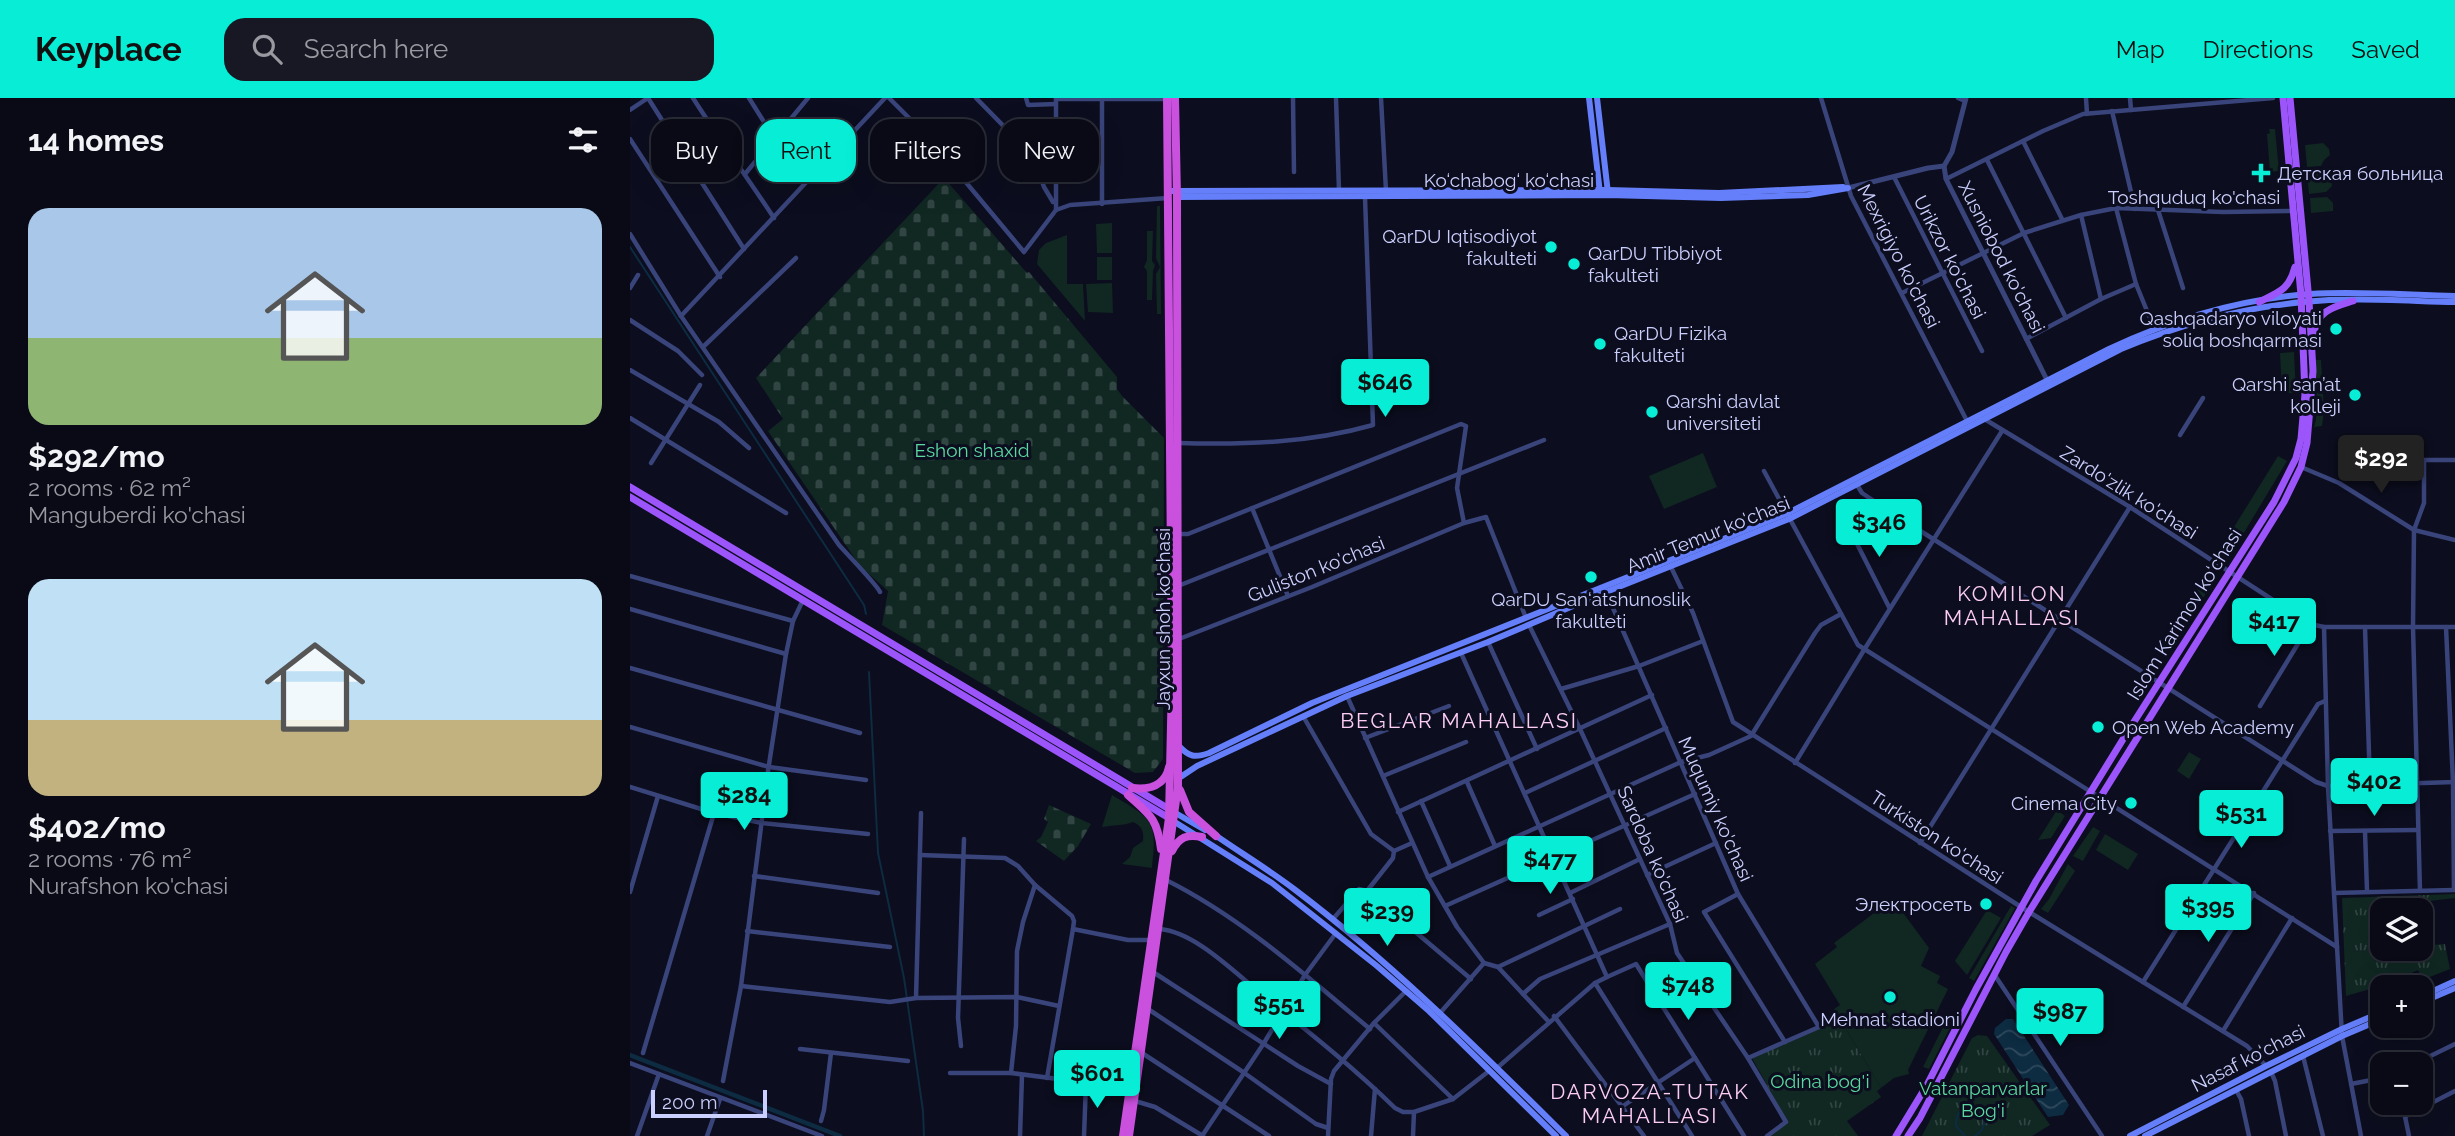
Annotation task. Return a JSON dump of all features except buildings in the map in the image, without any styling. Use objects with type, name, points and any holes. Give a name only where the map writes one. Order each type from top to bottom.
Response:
[{"type":"highway","name":"Jayxun shoh ko'chasi","points":[[1123,1136],[1151,940],[1178,782],[1178,534],[1173,381],[1170,98]]},
{"type":"highway","name":"Jayxun shoh ko'chasi","points":[[1172,815],[1175,438]]},
{"type":"highway","points":[[1130,791],[1152,788],[1160,783],[1168,773],[1171,758]]},
{"type":"highway","points":[[1178,782],[1189,812],[1216,836]]},
{"type":"highway","points":[[1130,791],[1154,819],[1166,860]]},
{"type":"highway","points":[[1166,860],[1178,840],[1190,835],[1202,837]]},
{"type":"highway","name":"Jayxun shoh ko'chasi","points":[[1129,1136],[1160,929],[1166,860]]},
{"type":"main road","points":[[1589,98],[1604,193]]},
{"type":"main road","points":[[1597,98],[1604,193]]},
{"type":"main road","name":"Islom Karimov ko‘chasi","points":[[1908,1136],[1920,1118],[1940,1070],[2021,907],[2160,682],[2284,502],[2301,467],[2310,423],[2312,346],[2297,260],[2283,98]]},
{"type":"main road","name":"Islom Karimov ko‘chasi","points":[[1896,1136],[1940,1070],[2029,912],[2168,688],[2292,467],[2298,448],[2305,394],[2304,298],[2290,98]]},
{"type":"main road","name":"Ko‘chabog‘ ko‘chasi","points":[[1285,195],[1339,191],[1367,195],[1385,191],[1604,193],[1741,198],[1808,195],[1848,188]]},
{"type":"main road","name":"Ko‘chabog‘ ko‘chasi","points":[[1173,194],[1604,193]]},
{"type":"main road","points":[[2259,302],[2289,285],[2297,260]]},
{"type":"main road","name":"Amir Temur ko'chasi","points":[[1179,746],[1187,755],[1199,757],[1311,703],[1671,567],[1857,485],[1986,420],[2154,328],[2185,318],[2259,302],[2304,298],[2455,296]]},
{"type":"main road","name":"Amir Temur ko'chasi","points":[[1178,782],[1197,766],[1303,715],[1488,642],[1527,621],[1787,517],[1967,421],[2157,333],[2304,298],[2455,302]]},
{"type":"main road","points":[[2312,346],[2319,316],[2329,309],[2353,301]]},
{"type":"main road","points":[[630,487],[657,506],[1130,791]]},
{"type":"main road","points":[[630,497],[657,506]]},
{"type":"main road","points":[[714,540],[803,600],[1130,791],[1216,836],[1293,889],[1333,920],[1423,1002],[1556,1136]]},
{"type":"main road","points":[[1172,815],[1272,883],[1406,991],[1440,1013],[1566,1136]]},
{"type":"main road","points":[[2433,991],[2455,981]]},
{"type":"main road","points":[[2433,997],[2455,988]]},
{"type":"main road","name":"Nasaf ko‘chasi","points":[[2130,1136],[2266,1066],[2370,1019]]},
{"type":"main road","name":"Nasaf ko‘chasi","points":[[2145,1136],[2303,1056],[2342,1033],[2370,1023]]},
{"type":"street","points":[[630,110],[648,98],[744,250]]},
{"type":"street","points":[[693,98],[774,218]]},
{"type":"street","points":[[749,98],[762,119]]},
{"type":"street","points":[[790,119],[808,98]]},
{"type":"street","points":[[681,316],[887,98],[929,138],[1024,253],[1056,210],[1070,205],[1102,204],[1173,194]]},
{"type":"street","points":[[976,98],[1033,156],[1056,210]]},
{"type":"street","points":[[1026,98],[1028,105],[1056,100],[1170,98]]},
{"type":"street","points":[[1293,98],[1294,172]]},
{"type":"street","points":[[1336,98],[1339,191]]},
{"type":"street","points":[[1381,98],[1385,191]]},
{"type":"street","name":"Mexrigiyo ko'chasi","points":[[1821,98],[1848,188],[1967,421]]},
{"type":"street","points":[[1958,98],[1965,100]]},
{"type":"street","points":[[2086,98],[2087,114]]},
{"type":"street","points":[[2130,98],[2131,110]]},
{"type":"street","points":[[1946,179],[2023,141],[2087,114],[2273,98]]},
{"type":"street","points":[[1102,99],[1102,204]]},
{"type":"street","points":[[1054,203],[1056,100]]},
{"type":"street","name":"Xusniobod ko'chasi","points":[[1965,100],[1952,152],[1944,166],[1946,179],[2049,384]]},
{"type":"street","points":[[2112,111],[2136,209]]},
{"type":"street","points":[[630,139],[720,277]]},
{"type":"street","points":[[2023,141],[2062,219]]},
{"type":"street","points":[[745,174],[756,160]]},
{"type":"street","points":[[1987,160],[2066,317]]},
{"type":"street","name":"Ko‘chabog‘ ko‘chasi","points":[[1848,188],[1928,167],[1944,166]]},
{"type":"street","name":"Urikzor ko'chasi","points":[[1894,176],[1982,351]]},
{"type":"street","points":[[1175,438],[1285,443],[1373,425],[1367,195]]},
{"type":"street","points":[[2116,208],[2136,284],[2154,328]]},
{"type":"street","name":"Toshquduq ko'chasi","points":[[1902,293],[2024,233],[2081,215],[2116,208],[2293,211]]},
{"type":"street","points":[[2158,210],[2183,288]]},
{"type":"street","points":[[2081,215],[2101,299]]},
{"type":"street","points":[[630,234],[681,316],[839,545],[878,587],[880,593]]},
{"type":"street","points":[[703,347],[796,258]]},
{"type":"street","points":[[630,288],[638,275]]},
{"type":"street","points":[[2026,339],[2101,299],[2136,284]]},
{"type":"street","points":[[630,320],[678,351],[702,375]]},
{"type":"street","points":[[630,370],[719,422],[749,448]]},
{"type":"street","points":[[651,463],[668,440],[700,385]]},
{"type":"street","points":[[2180,435],[2203,398]]},
{"type":"street","points":[[630,418],[786,513]]},
{"type":"street","name":"Zardo'zlik ko'chasi","points":[[1986,420],[2130,507],[2310,624],[2324,627],[2455,627]]},
{"type":"street","points":[[1178,534],[1188,534],[1461,424],[1466,426],[1457,488],[1464,523]]},
{"type":"street","points":[[1795,763],[2002,431]]},
{"type":"street","points":[[1178,586],[1544,440]]},
{"type":"street","points":[[2420,891],[2413,627],[2414,530],[2424,503],[2424,460],[2455,460]]},
{"type":"street","points":[[2301,467],[2339,483],[2414,530],[2455,540]]},
{"type":"street","points":[[1764,471],[1857,645],[2337,947]]},
{"type":"street","points":[[1857,485],[1862,493],[1933,539],[2316,782],[2328,786],[2454,782]]},
{"type":"street","points":[[1920,843],[2130,507]]},
{"type":"street","points":[[1252,508],[1288,596]]},
{"type":"street","name":"Sardoba ko'chasi","points":[[1464,523],[1486,517],[1527,621],[1596,761],[1670,924],[1677,953],[1748,1058],[1786,1122],[1767,1136]]},
{"type":"street","points":[[1846,522],[1890,608]]},
{"type":"street","name":"Guliston ko'chasi","points":[[1178,639],[1464,523]]},
{"type":"street","name":"Turkiston ko'chasi","points":[[1671,567],[1703,641],[1733,722],[2021,907],[2247,1046],[2266,1066]]},
{"type":"street","points":[[630,576],[793,621]]},
{"type":"street","name":"Muqumiy ko'chasi","points":[[1606,592],[1738,894],[1819,1027],[1785,1042]]},
{"type":"street","points":[[723,1081],[741,986],[786,654],[793,621],[803,600]]},
{"type":"street","points":[[630,609],[786,654]]},
{"type":"street","points":[[1428,877],[1681,762],[1709,755],[1751,736],[1815,633],[1821,625],[1840,614]]},
{"type":"street","points":[[2260,706],[2310,624]]},
{"type":"street","points":[[2324,627],[2328,786],[2342,1033],[2361,1136]]},
{"type":"street","points":[[2365,627],[2370,785]]},
{"type":"street","points":[[2334,893],[2454,890],[2454,782],[2446,627]]},
{"type":"street","points":[[1561,689],[1639,666],[1703,641]]},
{"type":"street","points":[[1488,642],[1537,749]]},
{"type":"street","points":[[1461,653],[1607,977]]},
{"type":"street","points":[[630,668],[860,733]]},
{"type":"street","points":[[1398,812],[1652,695]]},
{"type":"street","points":[[1347,696],[1412,843],[1445,906],[1484,963],[1498,967],[1549,1022]]},
{"type":"street","points":[[2143,982],[2318,704],[2325,701]]},
{"type":"street","points":[[1365,738],[1449,706]]},
{"type":"street","points":[[1303,715],[1371,834],[1394,851]]},
{"type":"street","points":[[630,727],[769,767],[866,780]]},
{"type":"street","points":[[1525,793],[1666,728]]},
{"type":"street","points":[[1383,776],[1466,742]]},
{"type":"street","points":[[1467,782],[1495,846]]},
{"type":"street","points":[[630,787],[714,813],[762,823],[868,834]]},
{"type":"street","points":[[1445,906],[1695,794]]},
{"type":"street","points":[[630,892],[658,796]]},
{"type":"street","points":[[1421,801],[1450,866]]},
{"type":"street","points":[[643,1053],[714,813]]},
{"type":"street","points":[[916,998],[921,813]]},
{"type":"street","points":[[2330,831],[2418,830]]},
{"type":"street","points":[[2365,831],[2367,891]]},
{"type":"street","points":[[961,1046],[959,997],[964,839]]},
{"type":"street","points":[[1394,851],[1412,843]]},
{"type":"street","points":[[1647,875],[1716,843]]},
{"type":"street","points":[[1367,891],[1393,858],[1394,851]]},
{"type":"street","points":[[920,855],[1005,858],[1072,916],[1073,929],[1047,1078]]},
{"type":"street","points":[[1570,893],[1640,859]]},
{"type":"street","points":[[754,876],[878,893]]},
{"type":"street","points":[[1166,880],[1194,894],[1237,922],[1370,1029]]},
{"type":"street","points":[[1011,1073],[1017,998],[1017,951],[1035,885]]},
{"type":"street","points":[[1333,920],[1354,893],[1359,889],[1367,891],[1471,979]]},
{"type":"street","points":[[1738,894],[1704,912],[1785,1042],[1748,1058]]},
{"type":"street","points":[[2183,1007],[2254,894]]},
{"type":"street","points":[[1539,915],[1573,899]]},
{"type":"street","points":[[1498,967],[1619,909]]},
{"type":"street","points":[[2223,1031],[2292,918]]},
{"type":"street","points":[[1523,994],[1540,979],[1670,924]]},
{"type":"street","points":[[1073,929],[1129,940],[1151,940]]},
{"type":"street","points":[[1160,929],[1171,930],[1207,950],[1342,1059],[1395,1108],[1404,1112],[1414,1112],[1453,1100],[1489,1071]]},
{"type":"street","points":[[747,931],[890,947]]},
{"type":"street","points":[[1134,1101],[1155,1107],[1202,1136],[1264,1044],[1305,975],[1336,933]]},
{"type":"street","points":[[1440,1013],[1484,963]]},
{"type":"street","points":[[1497,1068],[1595,983],[1636,964],[1744,1136]]},
{"type":"street","points":[[1153,972],[1298,1066],[1331,1084]]},
{"type":"street","points":[[1994,974],[2102,1136]]},
{"type":"street","points":[[1595,983],[1692,1136]]},
{"type":"street","points":[[741,986],[890,1002],[916,998],[1017,998],[1059,1006]]},
{"type":"street","points":[[1328,1136],[1334,1071],[1374,1023],[1406,991]]},
{"type":"street","points":[[1147,1009],[1243,1072],[1315,1124],[1328,1128]]},
{"type":"street","points":[[1555,1016],[1644,1136]]},
{"type":"street","points":[[1374,1023],[1453,1100]]},
{"type":"street","points":[[2433,1055],[2455,1044]]},
{"type":"street","points":[[800,1049],[908,1061]]},
{"type":"street","points":[[821,1121],[831,1053]]},
{"type":"street","points":[[1141,1053],[1269,1136]]},
{"type":"street","points":[[2303,1056],[2323,1136]]},
{"type":"street","points":[[1623,1106],[1695,1058]]},
{"type":"street","points":[[630,1063],[822,1136]]},
{"type":"street","points":[[2271,1072],[2286,1136]]},
{"type":"street","points":[[950,1073],[1011,1073],[1129,1088]]},
{"type":"street","points":[[637,1136],[659,1074]]},
{"type":"street","points":[[1020,1136],[1022,1075]]},
{"type":"street","points":[[2351,1084],[2370,1080]]},
{"type":"street","points":[[1084,1136],[1086,1083]]},
{"type":"street","points":[[1371,1136],[1375,1088]]},
{"type":"street","points":[[2236,1090],[2241,1099],[2249,1136]]},
{"type":"street","points":[[2409,1136],[2406,1116],[2455,1091]]},
{"type":"street","points":[[707,1136],[720,1098]]},
{"type":"street","points":[[1413,1136],[1414,1112]]},
{"type":"green space","points":[[2269,129],[2275,129],[2279,171],[2270,172],[2267,134],[2270,133]]},
{"type":"green space","points":[[2323,143],[2329,149],[2330,155],[2321,166],[2307,167],[2305,145]]},
{"type":"green space","points":[[2321,170],[2324,177],[2331,179],[2332,186],[2326,192],[2309,194],[2307,172]]},
{"type":"green space","name":"Eshon shaxid","points":[[940,182],[947,182],[1027,273],[1029,272],[1117,377],[1117,389],[1123,397],[1164,438],[1163,759],[1153,772],[1135,773],[882,625],[888,591],[860,566],[768,431],[783,419],[756,378]]},
{"type":"green space","points":[[2327,197],[2333,203],[2333,211],[2311,213],[2310,198]]},
{"type":"green space","points":[[1157,206],[1160,206],[1161,314],[1157,314],[1156,274],[1160,267],[1156,258]]},
{"type":"green space","points":[[1112,223],[1112,253],[1097,253],[1096,224]]},
{"type":"green space","points":[[1147,231],[1153,231],[1152,261],[1155,265],[1152,300],[1147,300],[1147,271],[1144,267],[1147,260]]},
{"type":"green space","points":[[1067,235],[1067,284],[1083,284],[1085,321],[1037,264],[1039,250],[1046,243]]},
{"type":"green space","points":[[1097,257],[1112,257],[1112,280],[1097,280]]},
{"type":"green space","points":[[1112,283],[1113,313],[1088,312],[1086,284]]},
{"type":"green space","points":[[2294,352],[2296,393],[2282,393],[2280,353]]},
{"type":"green space","points":[[2315,360],[2321,360],[2324,411],[2322,426],[2314,427],[2317,405]]},
{"type":"green space","points":[[1703,453],[1717,487],[1664,509],[1649,476]]},
{"type":"green space","points":[[2278,456],[2287,461],[2227,561],[2218,556],[2218,553]]},
{"type":"green space","points":[[2197,588],[2207,592],[2189,620],[2180,615]]},
{"type":"green space","points":[[2189,752],[2201,759],[2189,779],[2177,771]]},
{"type":"green space","points":[[1112,795],[1149,822],[1154,840],[1152,868],[1122,864],[1130,857],[1133,848],[1143,841],[1143,834],[1142,829],[1133,822],[1102,827]]},
{"type":"green space","points":[[1049,805],[1091,824],[1078,846],[1064,861],[1036,841],[1048,822],[1044,819]]},
{"type":"green space","points":[[2057,810],[2065,816],[2051,838],[2038,840]]},
{"type":"green space","points":[[2093,827],[2100,831],[2083,861],[2073,856]]},
{"type":"green space","points":[[2105,834],[2138,854],[2128,870],[2096,850]]},
{"type":"green space","points":[[2068,864],[2075,871],[2048,913],[2041,909]]},
{"type":"green space","points":[[2455,894],[2455,898],[2433,901],[2433,898],[2370,898],[2370,961],[2433,961],[2433,945],[2445,944],[2450,969],[2433,976],[2420,975],[2418,970],[2407,975],[2370,975],[2370,989],[2346,996],[2342,898]]},
{"type":"green space","name":"Mehnat stadioni","points":[[1893,899],[1929,948],[1921,966],[1940,976],[1937,983],[1948,989],[1908,1070],[1909,1074],[1894,1078],[1881,1088],[1834,1009],[1840,1005],[1815,964],[1837,947],[1834,943]]},
{"type":"green space","points":[[2011,906],[2015,908],[1974,981],[1969,978]]},
{"type":"green space","points":[[1987,910],[2001,918],[1967,975],[1955,961]]},
{"type":"green space","points":[[1947,1019],[1953,1022],[1929,1069],[1923,1067]]},
{"type":"green space","name":"Odina bog'i","points":[[1841,1021],[1881,1088],[1877,1091],[1881,1097],[1847,1121],[1858,1136],[1770,1136],[1788,1123],[1752,1058]]},
{"type":"green space","name":"Vatanparvarlar Bog'i","points":[[1978,1035],[1987,1036],[2050,1125],[2032,1136],[1922,1136],[1972,1038]]},
{"type":"water","points":[[2006,1019],[2013,1019],[2069,1105],[2063,1115],[2048,1117],[1994,1034],[1995,1028]]},
{"type":"waterway","points":[[630,247],[864,605],[866,614]]},
{"type":"waterway","points":[[869,672],[878,853],[904,978],[923,1111],[924,1136]]},
{"type":"waterway","points":[[630,1055],[840,1136]]},
{"type":"waterway","points":[[1965,1136],[1956,1126],[1958,1116],[1963,1110],[1969,1109],[1981,1115],[1984,1122],[1982,1129],[1975,1136]]},
{"type":"place","name":"Детская больница","points":[[2261,173]]},
{"type":"place","name":"QarDU Iqtisodiyot fakulteti","points":[[1551,247]]},
{"type":"place","name":"QarDU Tibbiyot fakulteti","points":[[1574,264]]},
{"type":"place","name":"Qashqadaryo viloyati soliq boshqarmasi","points":[[2336,329]]},
{"type":"place","name":"QarDU Fizika fakulteti","points":[[1600,344]]},
{"type":"place","name":"Qarshi san’at kolleji","points":[[2355,395]]},
{"type":"place","name":"Qarshi davlat universiteti","points":[[1652,412]]},
{"type":"place","name":"QarDU San‘atshunoslik fakulteti","points":[[1591,577]]},
{"type":"place","name":"Open Web Academy","points":[[2098,727]]},
{"type":"place","name":"Cinema City","points":[[2131,803]]},
{"type":"place","name":"Электросеть","points":[[1986,904]]},
{"type":"place","name":"Mehnat stadioni","points":[[1890,997]]},
{"type":"district","name":"KOMILON MAHALLASI","points":[[2012,605]]},
{"type":"district","name":"BEGLAR MAHALLASI","points":[[1459,720]]},
{"type":"district","name":"DARVOZA-TUTAK MAHALLASI","points":[[1650,1103]]}]
